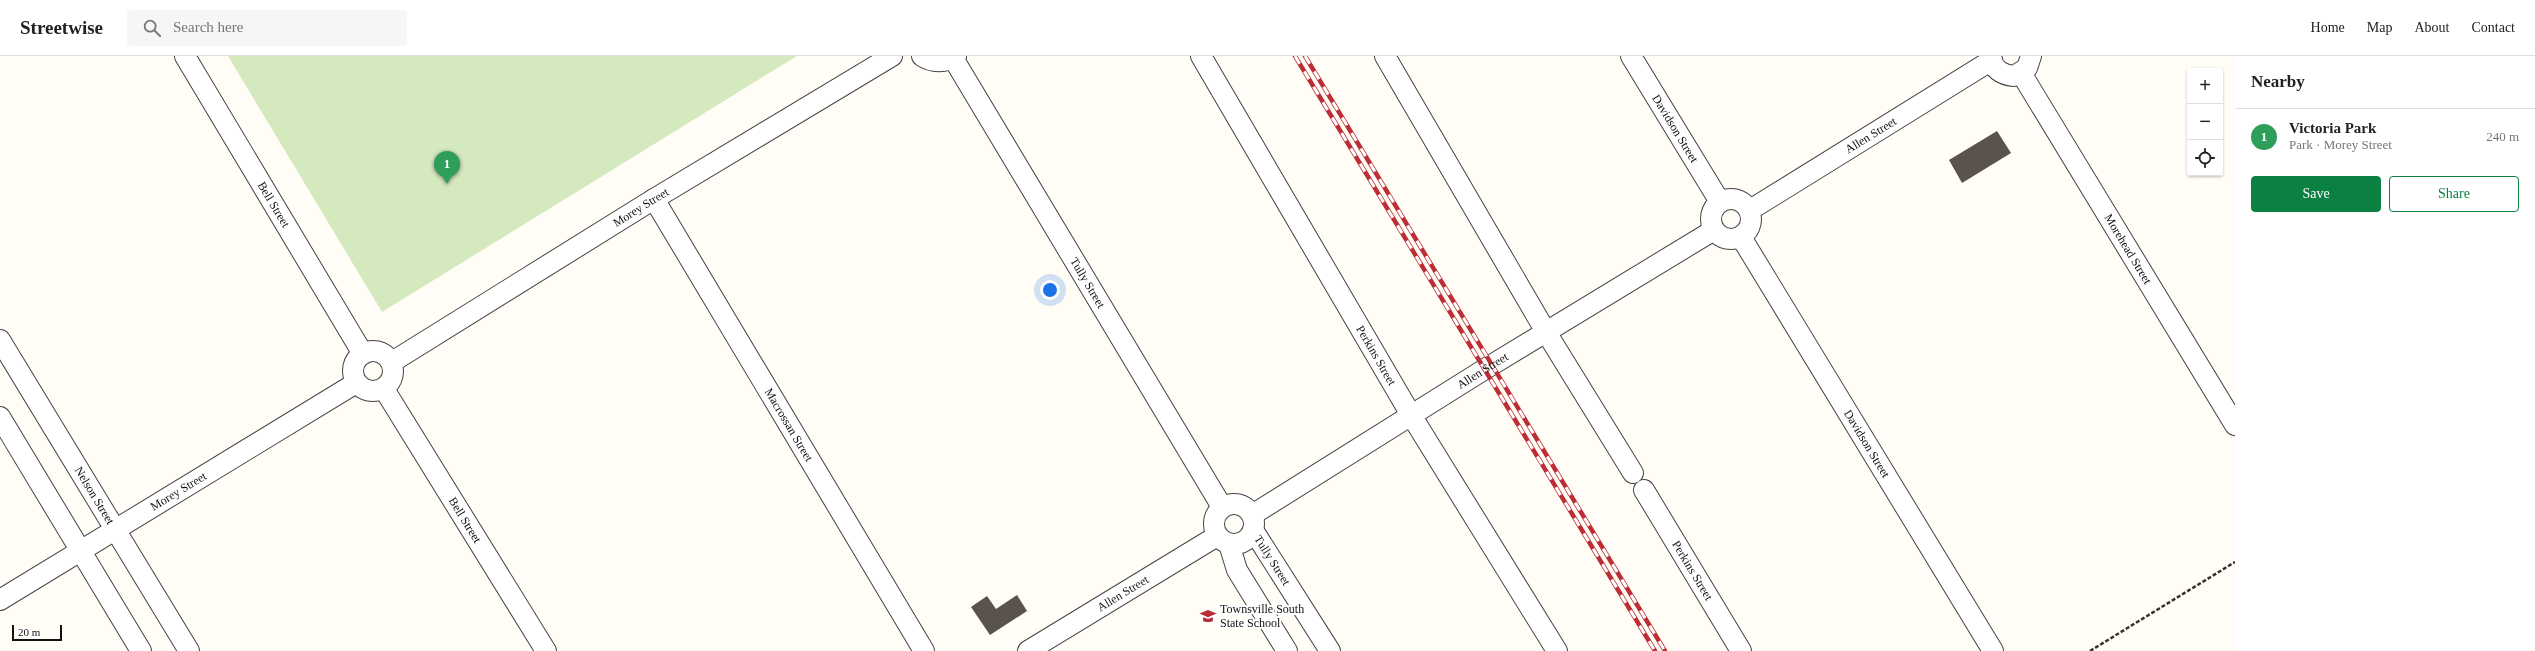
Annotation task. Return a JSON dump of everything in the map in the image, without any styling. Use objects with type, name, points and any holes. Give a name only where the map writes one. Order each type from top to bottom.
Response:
[{"type":"street","name":"Bell Street","points":[[185,56],[362,354]]},
{"type":"street","name":"Morey Street","points":[[392,362],[654,199],[892,56]]},
{"type":"street","points":[[922,56],[934,61],[954,57]]},
{"type":"street","name":"Perkins Street","points":[[1201,56],[1411,415],[1557,651]]},
{"type":"street","points":[[1385,56],[1546,332],[1633,473]]},
{"type":"street","name":"Davidson Street","points":[[1631,56],[1720,202]]},
{"type":"street","points":[[1991,58],[2000,72],[2014,76],[2027,68],[2031,56]]},
{"type":"street","name":"Tully Street","points":[[954,57],[1222,507]]},
{"type":"street","name":"Allen Street","points":[[1750,210],[1991,58]]},
{"type":"street","name":"Morehead Street","points":[[2021,73],[2235,425]]},
{"type":"street","name":"Macrossan Street","points":[[654,199],[924,651]]},
{"type":"street","points":[[1737,199],[1743,202],[1750,210],[1752,216],[1751,226],[1741,237],[1726,239],[1714,230],[1711,216],[1720,202],[1737,199]]},
{"type":"street","name":"Allen Street","points":[[1253,522],[1411,415],[1714,230]]},
{"type":"street","name":"Davidson Street","points":[[1741,237],[1993,651]]},
{"type":"street","name":"Nelson Street","points":[[0,340],[189,651]]},
{"type":"street","points":[[370,351],[379,352],[392,362],[393,377],[384,389],[369,391],[356,383],[353,367],[362,354],[370,351]]},
{"type":"street","name":"Morey Street","points":[[0,600],[356,383]]},
{"type":"street","name":"Bell Street","points":[[384,389],[546,651]]},
{"type":"street","points":[[0,417],[142,651]]},
{"type":"street","name":"Perkins Street","points":[[1644,490],[1741,651]]},
{"type":"street","points":[[1223,540],[1243,542],[1253,522],[1247,508],[1239,504],[1230,503],[1222,507],[1215,515],[1213,526],[1223,540],[1236,570],[1287,651]]},
{"type":"street","name":"Tully Street","points":[[1253,522],[1330,651]]},
{"type":"street","name":"Allen Street","points":[[1028,651],[1223,540]]},
{"type":"path","points":[[2090,651],[2235,562]]},
{"type":"green space","points":[[228,56],[797,56],[382,312]]},
{"type":"building","points":[[1997,131],[2011,153],[1962,183],[1949,160]]},
{"type":"building","points":[[1017,595],[1027,611],[990,635],[971,607],[987,596],[996,609]]},
{"type":"railway","points":[[1295,56],[1655,651]]},
{"type":"railway","points":[[1305,56],[1665,651]]},
{"type":"place","name":"Victoria Park","points":[[447,184]]},
{"type":"place","name":"Townsville South State School","points":[[1208,616]]}]
